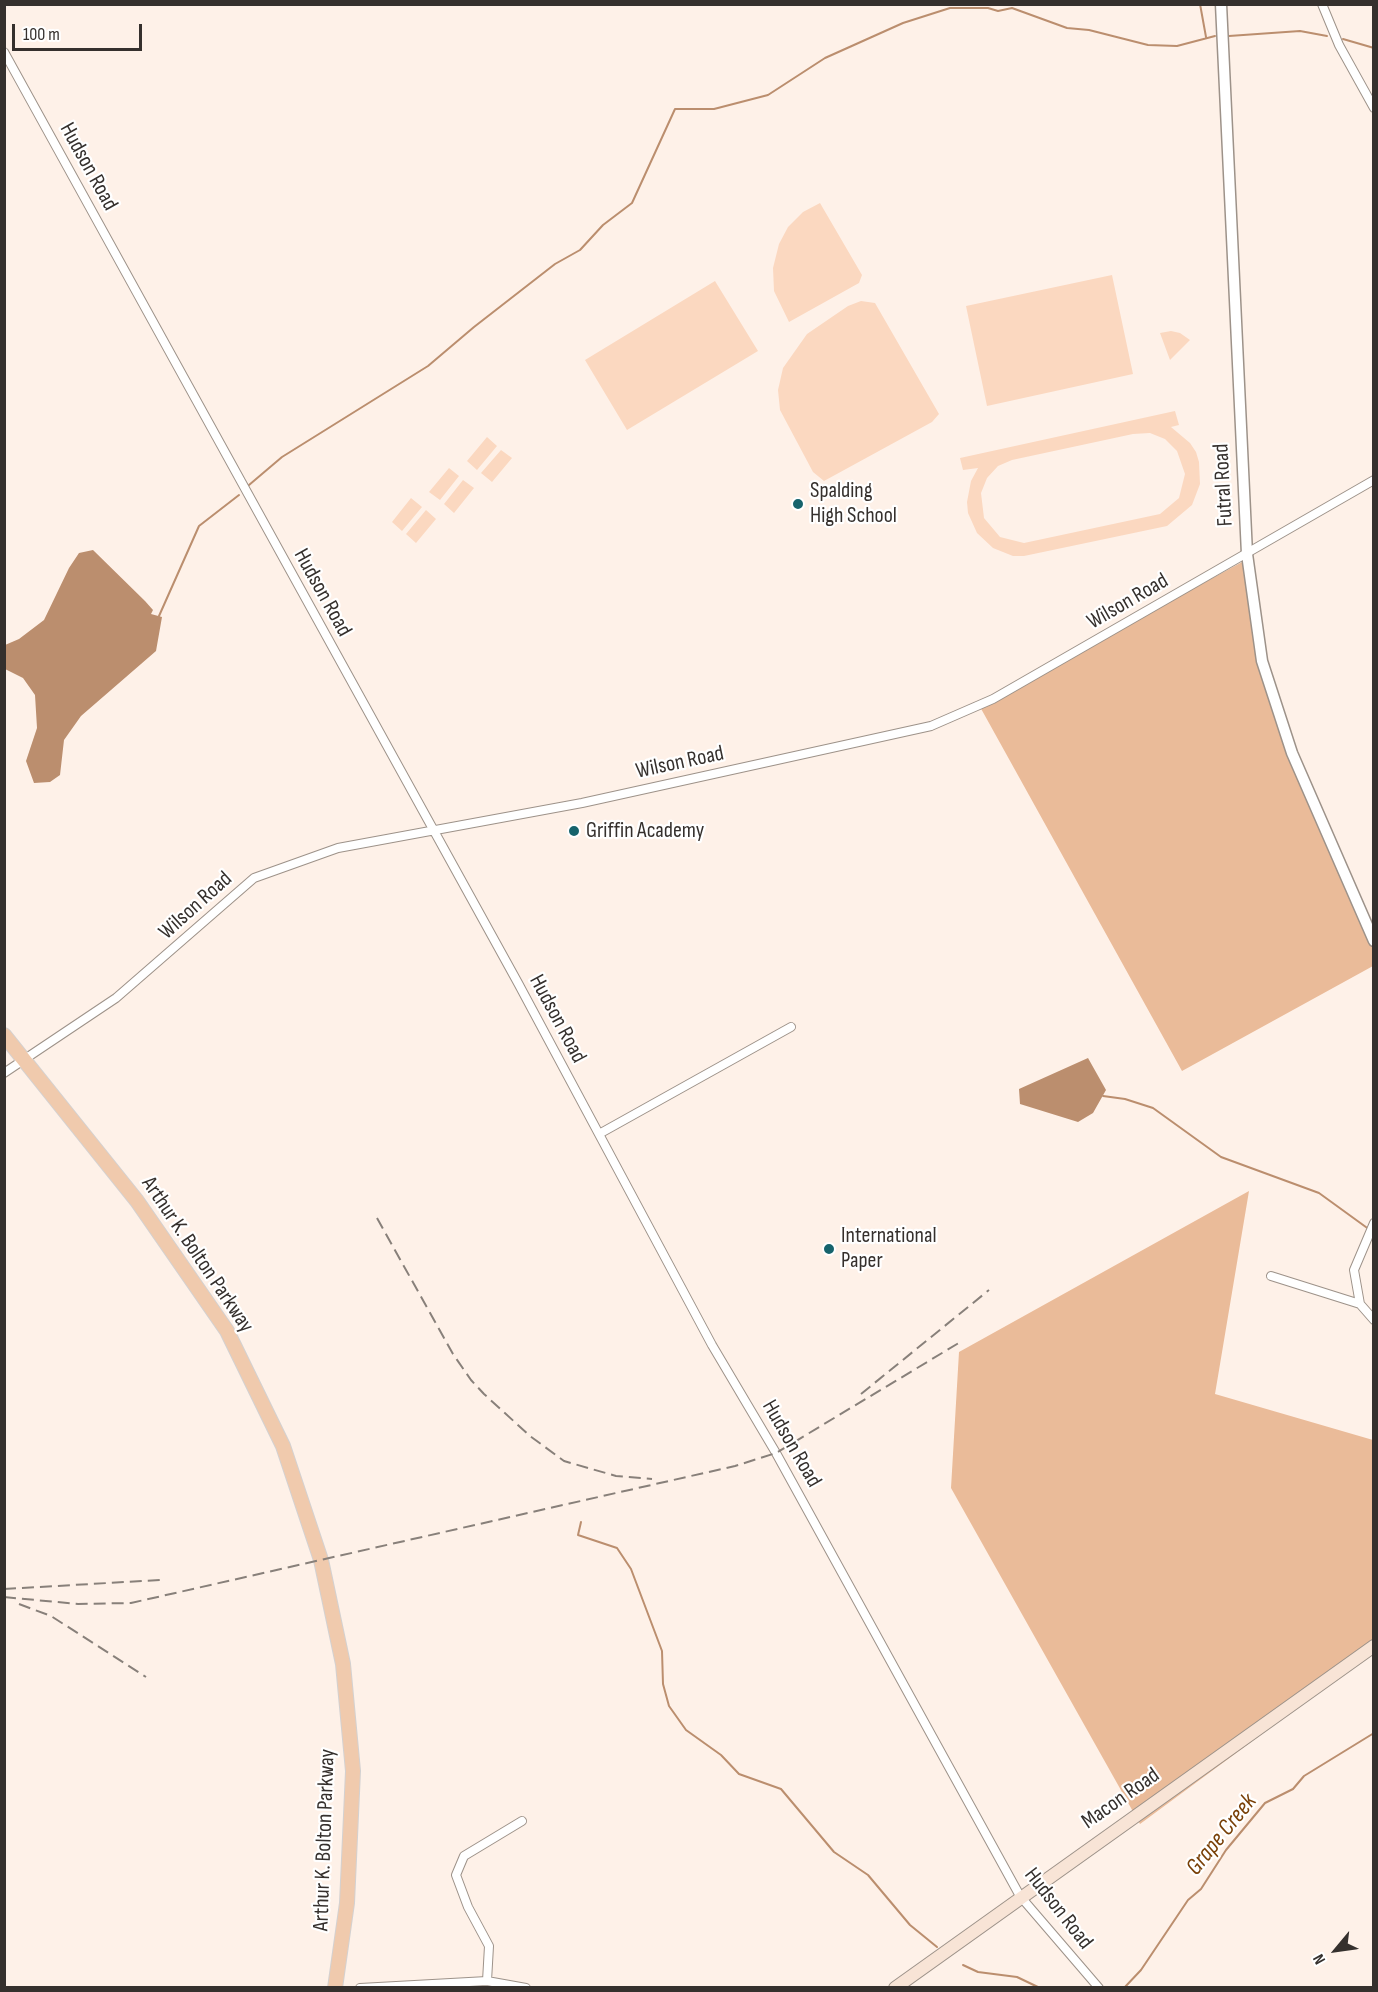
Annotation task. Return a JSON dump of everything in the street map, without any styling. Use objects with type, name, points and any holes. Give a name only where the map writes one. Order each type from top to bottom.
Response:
[{"type":"main road","name":"Arthur K. Bolton Parkway","points":[[4,1035],[132,1195],[227,1331],[283,1446],[321,1560],[343,1664],[353,1771],[348,1903],[334,1988]]},
{"type":"main road","name":"Macon Road","points":[[895,1988],[1020,1896],[1374,1646]]},
{"type":"street","name":"Futral Road","points":[[1221,4],[1247,554],[1262,661],[1296,764],[1374,941]]},
{"type":"street","points":[[1322,4],[1338,45],[1374,108]]},
{"type":"street","name":"Hudson Road","points":[[4,52],[432,829],[712,1345],[776,1453],[1020,1896],[1099,1988]]},
{"type":"street","name":"Wilson Road","points":[[4,1073],[116,998],[189,937],[254,878],[321,852],[432,829],[582,803],[931,726],[993,699],[1374,480]]},
{"type":"street","points":[[598,1134],[791,1027]]},
{"type":"street","points":[[1374,1223],[1353,1270],[1360,1304],[1374,1320]]},
{"type":"street","points":[[1271,1276],[1360,1304]]},
{"type":"street","points":[[487,1981],[489,1946],[468,1907],[456,1875],[464,1856],[522,1821]]},
{"type":"street","points":[[360,1988],[487,1981],[526,1988]]},
{"type":"shaded area","points":[[820,203],[862,275],[859,283],[789,322],[774,291],[773,268],[779,244],[788,227],[803,212]]},
{"type":"shaded area","points":[[1112,275],[1133,374],[987,406],[966,306]]},
{"type":"shaded area","points":[[715,281],[758,351],[627,430],[585,360]]},
{"type":"shaded area","points":[[861,301],[875,303],[939,414],[932,422],[824,481],[813,472],[780,410],[778,390],[783,368],[807,334],[848,306]]},
{"type":"shaded area","points":[[1171,331],[1180,333],[1190,340],[1170,360],[1160,333]]},
{"type":"shaded area","points":[[1175,411],[1179,425],[1171,427],[1190,443],[1196,452],[1200,484],[1192,505],[1167,526],[1024,556],[1013,556],[993,548],[977,533],[968,513],[967,502],[971,481],[978,468],[963,470],[960,458]],"holes":[[[1150,433],[1165,439],[1177,451],[1185,474],[1179,498],[1160,514],[1024,543],[1000,537],[984,518],[981,493],[987,478],[998,466],[1012,460],[1133,434]]]},
{"type":"shaded area","points":[[487,437],[497,446],[477,470],[467,461]]},
{"type":"shaded area","points":[[501,450],[512,458],[492,482],[481,473]]},
{"type":"shaded area","points":[[449,468],[459,476],[440,500],[429,492]]},
{"type":"shaded area","points":[[463,480],[474,488],[454,513],[444,504]]},
{"type":"shaded area","points":[[411,498],[422,507],[402,531],[392,522]]},
{"type":"shaded area","points":[[426,510],[436,519],[416,543],[406,534]]},
{"type":"shaded area","points":[[93,550],[145,601],[153,610],[151,614],[162,617],[156,651],[81,716],[64,740],[60,775],[50,782],[34,783],[26,761],[37,728],[35,695],[23,678],[5,669],[5,645],[19,639],[44,620],[69,568],[79,553]]},
{"type":"shaded area","points":[[1244,561],[1262,671],[1363,926],[1373,920],[1373,966],[1182,1071],[979,705]]},
{"type":"shaded area","points":[[1088,1058],[1106,1090],[1093,1113],[1078,1122],[1020,1104],[1019,1089]]},
{"type":"shaded area","points":[[1249,1191],[1215,1394],[1373,1440],[1373,1652],[1140,1824],[951,1488],[959,1352]]},
{"type":"waterway","points":[[1200,4],[1206,37]]},
{"type":"waterway","points":[[249,485],[282,457],[428,366],[555,264],[580,250],[603,225],[632,203],[675,109],[714,109],[768,95],[825,58],[903,23],[950,8],[988,8],[998,11],[1012,8],[1067,28],[1089,30],[1148,45],[1177,46],[1215,36]]},
{"type":"waterway","points":[[1229,36],[1300,31],[1327,36]]},
{"type":"waterway","points":[[1343,39],[1374,48]]},
{"type":"waterway","points":[[159,616],[199,526],[239,495]]},
{"type":"waterway","points":[[1103,1096],[1125,1099],[1153,1108],[1221,1157],[1319,1193],[1370,1230]]},
{"type":"waterway","points":[[581,1522],[578,1535],[617,1548],[631,1569],[662,1651],[663,1684],[669,1706],[686,1730],[721,1755],[739,1774],[781,1789],[834,1852],[868,1875],[910,1925],[937,1947]]},
{"type":"waterway","name":"Grape Creek","points":[[1124,1988],[1141,1970],[1188,1900],[1201,1889],[1226,1850],[1265,1803],[1293,1789],[1304,1776],[1374,1733]]},
{"type":"waterway","points":[[963,1965],[978,1972],[1017,1977],[1040,1988]]},
{"type":"railway","points":[[377,1218],[453,1354],[484,1394],[530,1436],[564,1461],[616,1476],[652,1479]]},
{"type":"railway","points":[[861,1394],[989,1290]]},
{"type":"railway","points":[[4,1597],[78,1604],[131,1603],[735,1466],[776,1453],[962,1341]]},
{"type":"railway","points":[[4,1589],[160,1580]]},
{"type":"railway","points":[[19,1604],[51,1616],[146,1677]]},
{"type":"place","name":"Spalding High School","points":[[798,504]]},
{"type":"place","name":"Griffin Academy","points":[[574,831]]},
{"type":"place","name":"International Paper","points":[[829,1249]]}]
